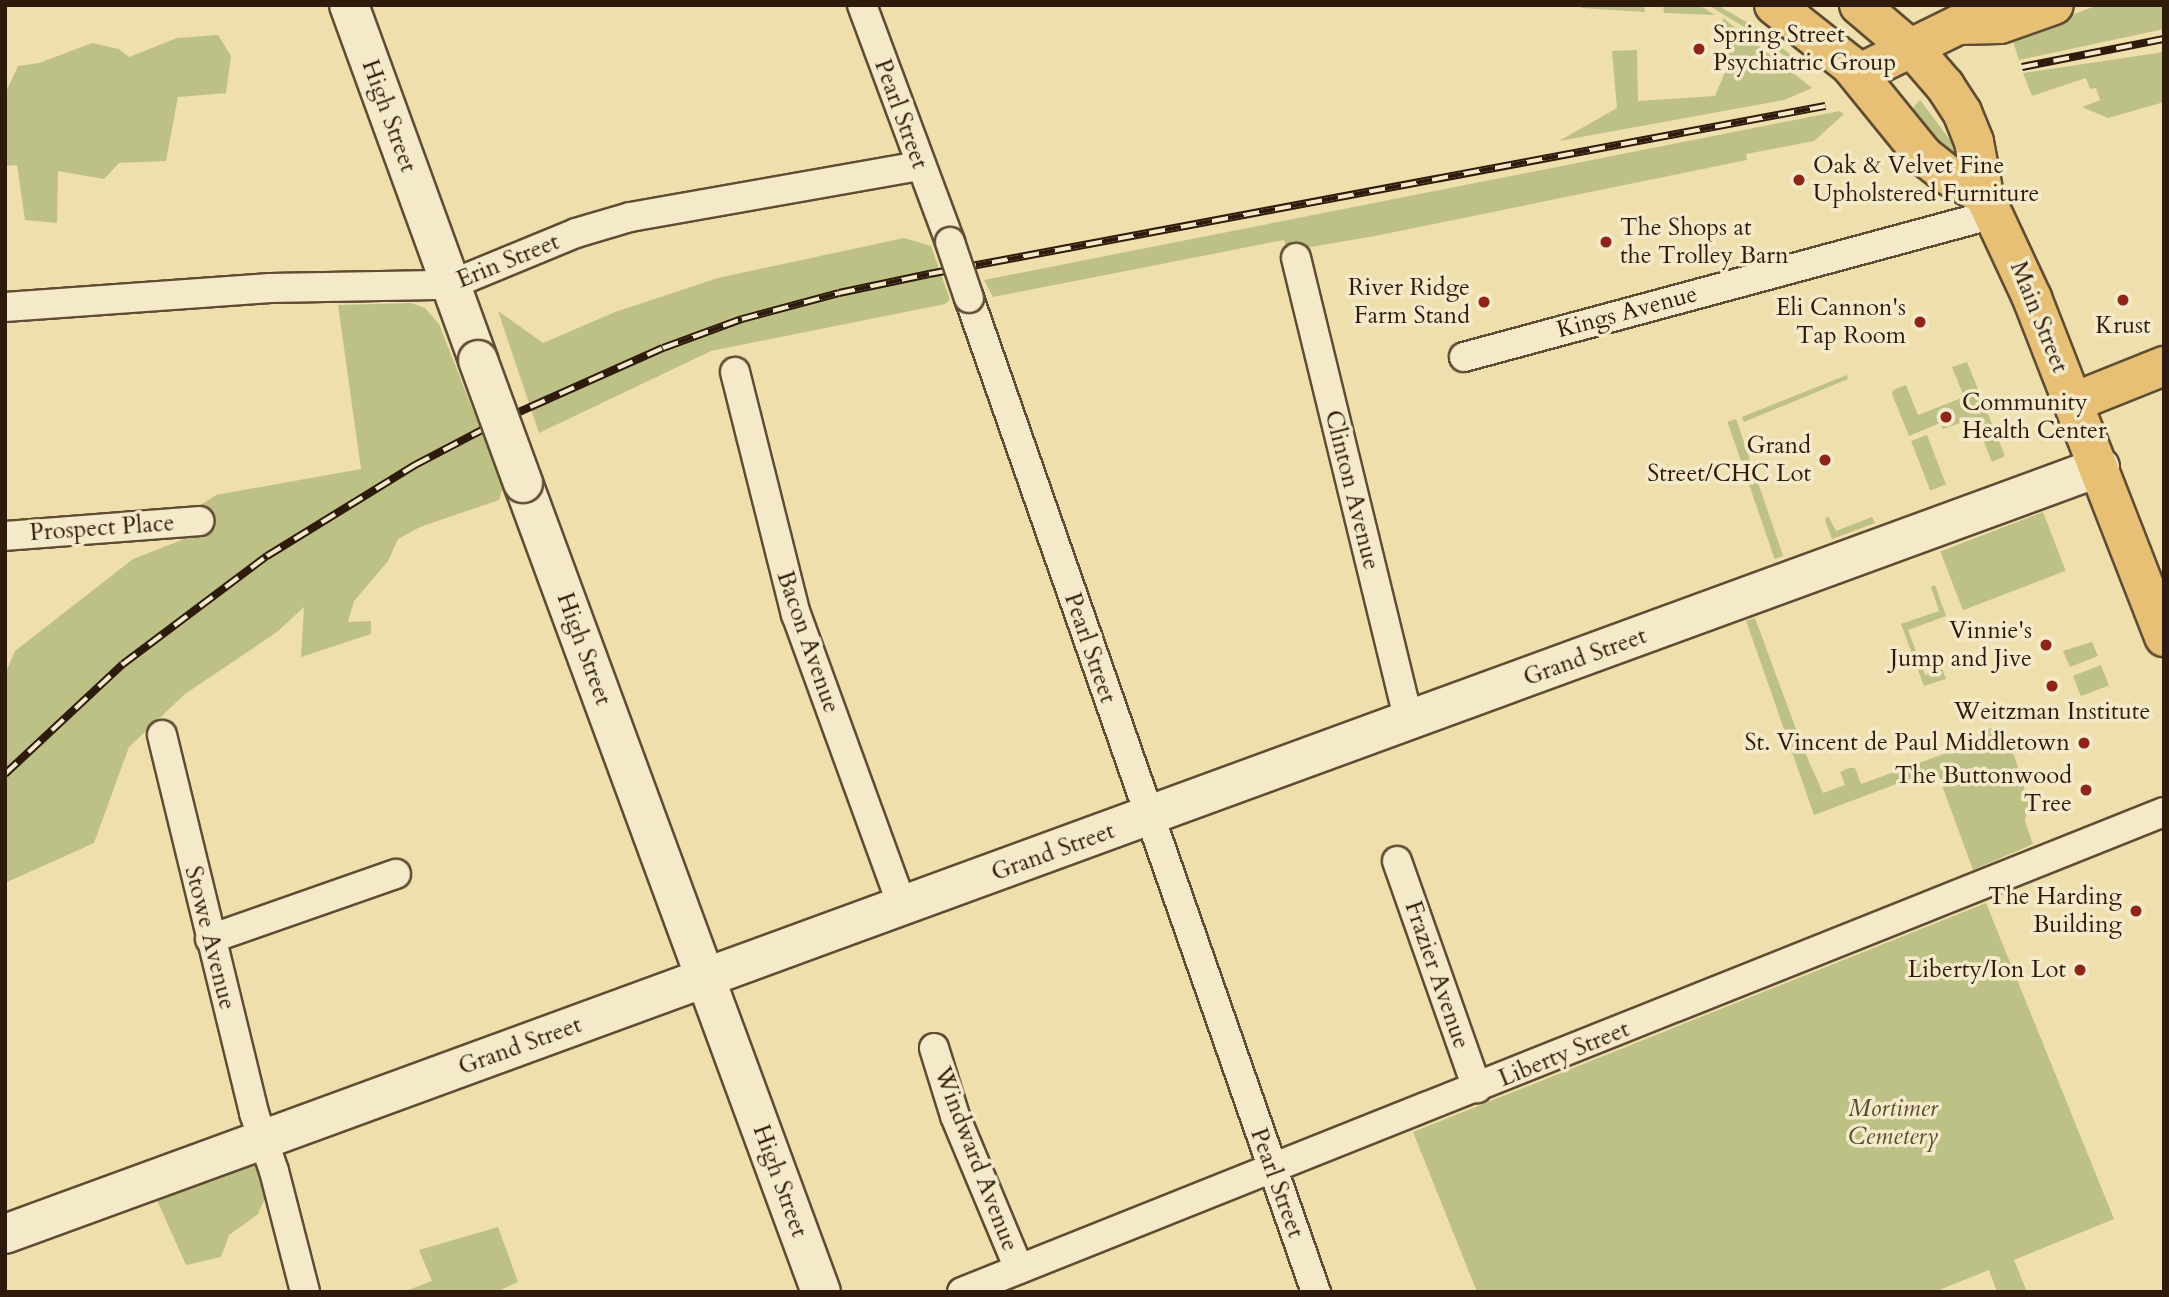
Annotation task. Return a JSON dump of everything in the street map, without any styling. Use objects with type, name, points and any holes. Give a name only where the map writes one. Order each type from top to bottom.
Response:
[{"type":"main road","points":[[1774,5],[1810,31],[1860,76],[1924,156],[1989,204]]},
{"type":"main road","name":"Main Street","points":[[1859,5],[1910,47],[1945,86],[1962,112],[1974,142],[1989,204],[2074,402],[2164,637]]},
{"type":"main road","points":[[1860,76],[1964,15],[2000,24],[2054,5]]},
{"type":"main road","points":[[2074,402],[2164,366]]},
{"type":"street","name":"High Street","points":[[349,5],[821,1292]]},
{"type":"street","name":"Pearl Street","points":[[862,5],[950,242],[1148,817],[1316,1292]]},
{"type":"street","name":"Erin Street","points":[[5,307],[270,288],[450,285],[576,233],[630,217],[920,166]]},
{"type":"street","name":"Kings Avenue","points":[[1464,357],[1989,204]]},
{"type":"street","name":"Clinton Avenue","points":[[1296,258],[1409,721]]},
{"type":"street","name":"Bacon Avenue","points":[[735,372],[796,614],[902,906]]},
{"type":"street","name":"Grand Street","points":[[5,1234],[2100,467]]},
{"type":"street","name":"Prospect Place","points":[[5,536],[199,521]]},
{"type":"street","name":"Stowe Avenue","points":[[162,735],[210,939],[305,1292]]},
{"type":"street","name":"Liberty Street","points":[[962,1292],[2164,812]]},
{"type":"street","name":"Frazier Avenue","points":[[1397,861],[1477,1088]]},
{"type":"street","points":[[210,939],[396,874]]},
{"type":"street","name":"Windward Avenue","points":[[934,1048],[955,1116],[1018,1269]]},
{"type":"green space","points":[[1581,5],[1644,5],[1645,12],[1581,8]]},
{"type":"green space","points":[[1663,5],[1699,5],[1715,15],[1664,13]]},
{"type":"green space","points":[[1708,5],[1717,5],[1757,28],[1802,64],[1799,67],[1754,33]]},
{"type":"green space","points":[[2098,5],[2164,5],[2164,29],[2019,60],[2012,38]]},
{"type":"green space","points":[[1723,18],[1812,88],[1784,100],[1559,141],[1617,108],[1612,51],[1637,50],[1638,101],[1715,96],[1728,65],[1729,48],[1720,36]]},
{"type":"green space","points":[[218,35],[231,56],[226,93],[178,97],[166,161],[119,163],[104,179],[58,171],[57,223],[25,220],[17,165],[5,166],[5,94],[18,66],[39,63],[92,43],[119,49],[129,57],[177,38]]},
{"type":"green space","points":[[2164,52],[2164,102],[2108,118],[2082,107],[2100,100],[2096,88],[2090,89],[2086,78],[2032,96],[2023,73]]},
{"type":"green space","points":[[1920,100],[1966,161],[1958,174],[1914,115],[1914,106]]},
{"type":"green space","points":[[1840,111],[1844,114],[1814,141],[1746,154],[1747,160],[1375,236],[1287,251],[1284,240],[993,297],[984,280]]},
{"type":"green space","points":[[904,238],[931,246],[950,300],[945,304],[711,351],[539,433],[498,311],[543,343],[615,312],[718,278]]},
{"type":"green space","points":[[411,303],[425,308],[439,324],[503,486],[499,500],[420,527],[398,539],[388,561],[354,601],[348,622],[371,621],[371,634],[301,657],[304,607],[277,632],[185,694],[129,747],[94,843],[5,883],[5,674],[15,651],[133,559],[197,534],[198,507],[216,495],[361,469],[338,305]]},
{"type":"green space","points":[[1967,362],[2005,456],[1992,462],[1974,418],[1943,429],[1940,423],[1909,436],[1892,394],[1893,390],[1906,385],[1918,415],[1964,397],[1952,367]]},
{"type":"green space","points":[[1847,375],[1848,379],[1744,422],[1742,417]]},
{"type":"green space","points":[[1736,419],[1783,556],[1775,559],[1727,422]]},
{"type":"green space","points":[[1927,435],[1946,484],[1930,491],[1911,441]]},
{"type":"green space","points":[[2043,512],[2066,571],[1963,610],[1940,551]]},
{"type":"green space","points":[[1828,516],[1836,531],[1872,517],[1875,523],[1832,539],[1825,520]]},
{"type":"green space","points":[[1935,585],[1946,616],[1908,630],[1925,675],[1942,669],[1946,679],[1924,686],[1901,624],[1939,611],[1931,587]]},
{"type":"green space","points":[[1755,618],[1803,748],[1823,793],[1845,785],[1840,772],[1849,768],[1855,768],[1861,784],[1985,739],[1984,730],[1991,728],[2011,739],[2005,742],[2014,755],[2029,803],[2025,821],[2033,844],[1973,870],[1936,769],[1814,815],[1746,621]]},
{"type":"green space","points":[[2092,642],[2098,656],[2070,667],[2063,651]]},
{"type":"green space","points":[[2101,665],[2109,686],[2081,696],[2073,676]]},
{"type":"green space","name":"Mortimer Cemetery","points":[[1986,903],[2114,1219],[2014,1260],[2027,1292],[1997,1292],[1989,1270],[1934,1292],[1477,1292],[1413,1132]]},
{"type":"green space","points":[[255,1162],[266,1196],[258,1214],[229,1235],[221,1257],[186,1265],[156,1198]]},
{"type":"green space","points":[[498,1227],[518,1282],[496,1292],[403,1292],[432,1281],[419,1250]]},
{"type":"railway","points":[[2022,67],[2164,39]]},
{"type":"railway","points":[[5,774],[123,664],[267,556],[415,465],[501,420],[663,348],[742,319],[839,293],[929,274],[1825,106]]},
{"type":"place","name":"Spring Street Psychiatric Group","points":[[1699,49]]},
{"type":"place","name":"Oak & Velvet Fine Upholstered Furniture","points":[[1799,180]]},
{"type":"place","name":"The Shops at the Trolley Barn","points":[[1606,242]]},
{"type":"place","name":"Krust","points":[[2123,300]]},
{"type":"place","name":"River Ridge Farm Stand","points":[[1484,302]]},
{"type":"place","name":"Eli Cannon's Tap Room","points":[[1920,322]]},
{"type":"place","name":"Community Health Center","points":[[1946,417]]},
{"type":"place","name":"Grand Street/CHC Lot","points":[[1825,460]]},
{"type":"place","name":"Vinnie's Jump and Jive","points":[[2046,645]]},
{"type":"place","name":"Weitzman Institute","points":[[2052,686]]},
{"type":"place","name":"St. Vincent de Paul Middletown","points":[[2084,743]]},
{"type":"place","name":"The Buttonwood Tree","points":[[2086,790]]},
{"type":"place","name":"The Harding Building","points":[[2136,911]]},
{"type":"place","name":"Liberty/Ion Lot","points":[[2080,970]]}]
